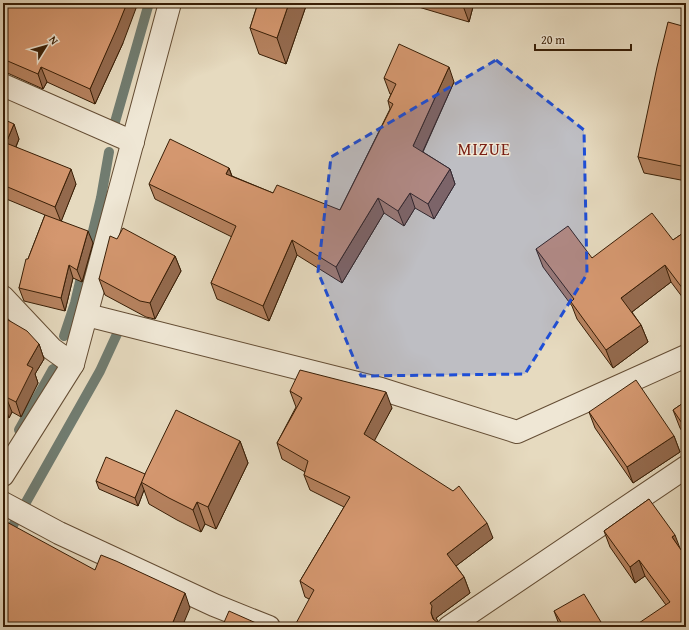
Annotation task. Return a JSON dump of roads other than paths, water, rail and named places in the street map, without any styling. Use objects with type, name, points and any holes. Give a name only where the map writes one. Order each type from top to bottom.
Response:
[{"type":"street","points":[[3,474],[73,364],[170,3]]},
{"type":"street","points":[[3,85],[133,142]]},
{"type":"street","points":[[3,297],[52,348],[73,364]]},
{"type":"street","points":[[87,315],[381,389],[517,432],[686,356]]},
{"type":"street","points":[[449,627],[686,467]]},
{"type":"street","points":[[14,509],[59,533],[206,601],[269,627]]},
{"type":"waterway","points":[[115,122],[149,3]]},
{"type":"waterway","points":[[88,252],[101,198],[109,152]]},
{"type":"waterway","points":[[64,336],[75,303],[83,269]]},
{"type":"waterway","points":[[3,543],[100,371],[117,334]]},
{"type":"waterway","points":[[19,430],[53,369]]},
{"type":"district","name":"MIZUE","points":[[484,148]]}]
